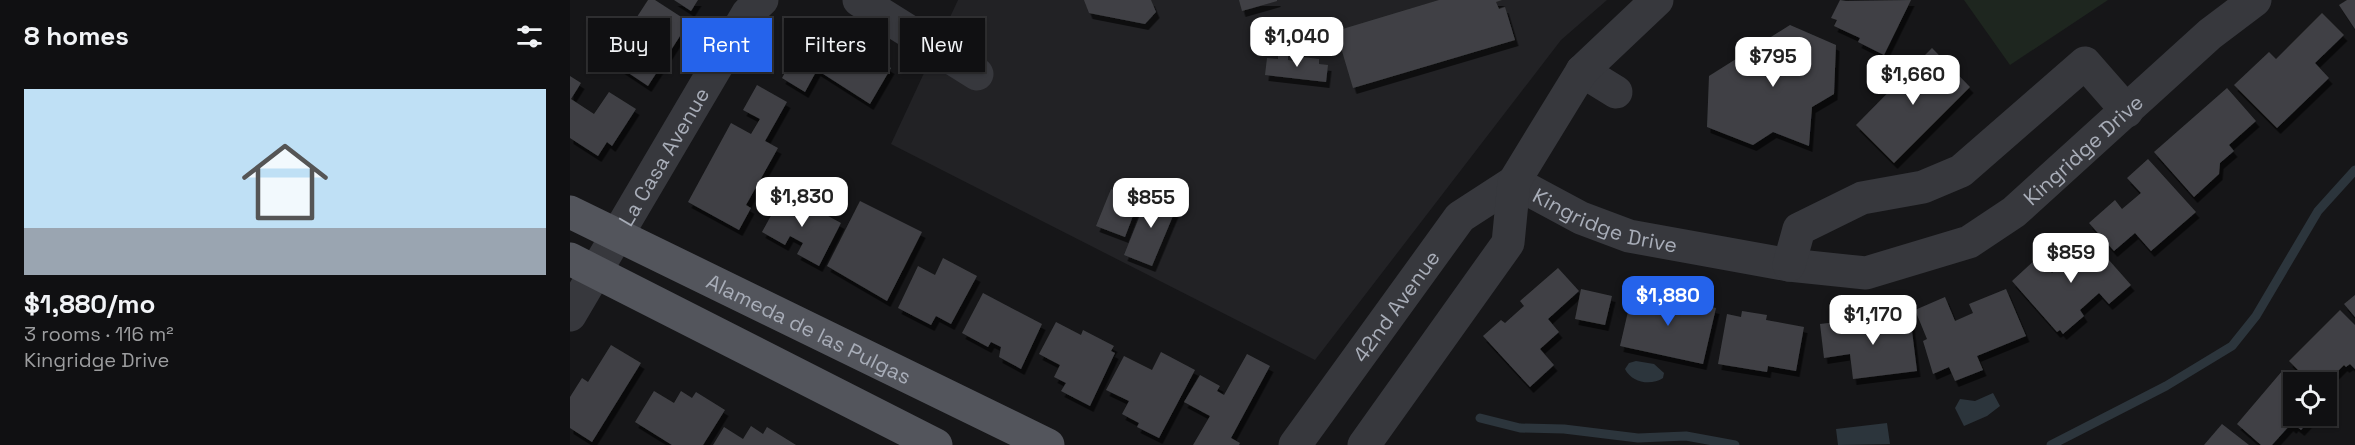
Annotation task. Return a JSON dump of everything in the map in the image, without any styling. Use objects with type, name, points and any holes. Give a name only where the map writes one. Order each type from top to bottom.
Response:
[{"type":"main road","name":"Alameda de las Pulgas","points":[[570,212],[1048,445]]},
{"type":"main road","points":[[583,266],[936,445]]},
{"type":"street","name":"La Casa Avenue","points":[[570,315],[583,266],[618,235],[748,13],[762,0]]},
{"type":"street","points":[[859,0],[977,74]]},
{"type":"street","name":"42nd Avenue","points":[[1295,445],[1460,217],[1514,182],[1582,71],[1657,0]]},
{"type":"street","name":"Kingridge Drive","points":[[1514,182],[1581,218],[1629,236],[1789,266],[1866,273],[1969,242],[2014,212],[2210,34],[2255,0]]},
{"type":"street","points":[[1789,266],[1799,229],[1862,198],[1923,187],[1961,171],[2085,63],[2127,111]]},
{"type":"street","points":[[1582,71],[1616,92]]},
{"type":"street","name":"42nd Avenue","points":[[1364,445],[1508,243],[1514,182]]},
{"type":"shaded area","points":[[958,0],[1607,0],[1561,40],[1315,360],[891,144],[924,72],[985,72],[985,18],[950,18]]},
{"type":"shaded area","points":[[1964,0],[2108,0],[2010,65]]},
{"type":"shaded area","points":[[1636,361],[1654,364],[1664,373],[1663,378],[1653,382],[1642,382],[1632,377],[1625,369],[1629,363]]},
{"type":"shaded area","points":[[1993,393],[2000,406],[1987,416],[1964,426],[1955,408],[1960,399],[1975,401]]},
{"type":"shaded area","points":[[1887,423],[1890,444],[1838,445],[1836,429]]},
{"type":"building","points":[[648,0],[655,0],[683,18],[682,33],[670,52],[670,18],[636,18]]},
{"type":"building","points":[[674,0],[698,0],[691,11]]},
{"type":"building","points":[[1084,0],[1151,0],[1156,12],[1145,24],[1089,13]]},
{"type":"building","points":[[1239,0],[1277,0],[1277,1],[1242,11]]},
{"type":"building","points":[[1439,0],[1502,0],[1496,2],[1499,9],[1505,7],[1515,40],[1353,88],[1336,31]]},
{"type":"building","points":[[1840,0],[1911,0],[1884,55],[1858,42],[1860,38],[1834,26],[1837,20],[1831,18]]},
{"type":"building","points":[[2347,0],[2355,0],[2355,29],[2339,5]]},
{"type":"building","points":[[2322,13],[2344,35],[2315,63],[2329,78],[2277,128],[2234,85],[2269,52],[2276,59]]},
{"type":"building","points":[[1790,25],[1836,45],[1834,94],[1812,107],[1809,146],[1773,132],[1753,145],[1707,127],[1709,76]]},
{"type":"building","points":[[1932,48],[1970,87],[1894,163],[1856,125]]},
{"type":"building","points":[[1278,54],[1288,55],[1288,60],[1294,61],[1294,56],[1319,59],[1319,64],[1328,65],[1326,82],[1265,75],[1267,58],[1278,59]]},
{"type":"building","points":[[888,66],[891,68],[870,104],[820,72],[888,72]]},
{"type":"building","points":[[627,72],[657,72],[648,86]]},
{"type":"building","points":[[785,72],[816,72],[805,92],[782,78]]},
{"type":"building","points":[[570,76],[581,83],[571,99],[594,114],[609,92],[636,109],[612,146],[607,142],[598,156],[570,138]]},
{"type":"building","points":[[757,85],[787,102],[765,141],[778,148],[746,205],[751,208],[739,230],[688,202],[731,123],[751,134],[760,119],[743,110]]},
{"type":"building","points":[[2227,88],[2256,121],[2229,145],[2234,151],[2220,163],[2219,174],[2194,197],[2154,152]]},
{"type":"building","points":[[2148,159],[2196,212],[2151,251],[2135,233],[2114,251],[2089,223],[2115,200],[2122,209],[2141,193],[2127,178]]},
{"type":"building","points":[[1111,189],[1139,200],[1125,237],[1096,226]]},
{"type":"building","points":[[784,192],[841,223],[819,266],[797,254],[803,243],[790,236],[785,245],[762,232]]},
{"type":"building","points":[[1149,193],[1178,204],[1152,266],[1124,255]]},
{"type":"building","points":[[860,201],[922,232],[887,301],[827,266]]},
{"type":"building","points":[[2085,233],[2131,285],[2109,304],[2099,293],[2080,310],[2084,316],[2063,334],[2060,330],[2057,332],[2012,281],[2038,257],[2052,273],[2068,259],[2063,252]]},
{"type":"building","points":[[943,258],[977,276],[951,324],[936,316],[931,325],[898,308],[918,266],[935,275]]},
{"type":"building","points":[[1558,268],[1579,291],[1548,319],[1559,332],[1540,349],[1554,365],[1530,387],[1483,336],[1501,320],[1505,323],[1524,306],[1520,301]]},
{"type":"building","points":[[1581,289],[1612,296],[1605,325],[1575,319]]},
{"type":"building","points":[[2006,289],[2026,336],[1977,356],[1983,370],[1955,381],[1949,367],[1933,374],[1923,341],[1927,339],[1915,310],[1945,297],[1955,321],[1973,313],[1969,304]]},
{"type":"building","points":[[1633,290],[1716,308],[1703,364],[1620,346]]},
{"type":"building","points":[[983,293],[1042,324],[1021,369],[999,357],[1001,347],[991,342],[988,347],[962,333]]},
{"type":"building","points":[[2355,295],[2355,317],[2344,304]]},
{"type":"building","points":[[2340,310],[2355,325],[2355,369],[2350,364],[2346,367],[2344,365],[2337,372],[2300,372],[2289,361]]},
{"type":"building","points":[[1742,311],[1767,315],[1766,320],[1804,327],[1796,371],[1768,366],[1767,372],[1718,364],[1727,314],[1741,317]]},
{"type":"building","points":[[1910,315],[1917,371],[1853,379],[1850,354],[1824,358],[1820,324],[1853,320],[1854,331],[1863,329],[1862,324],[1872,323],[1871,320]]},
{"type":"building","points":[[1056,322],[1081,335],[1083,330],[1114,346],[1111,351],[1115,353],[1090,406],[1061,391],[1066,383],[1054,377],[1060,365],[1039,354]]},
{"type":"building","points":[[611,345],[641,363],[592,442],[570,428],[570,397],[582,378],[588,382]]},
{"type":"building","points":[[1161,352],[1195,370],[1159,438],[1137,427],[1139,423],[1122,414],[1129,401],[1106,390],[1124,356],[1152,370]]},
{"type":"building","points":[[1247,354],[1270,366],[1231,438],[1240,443],[1239,445],[1193,445],[1210,416],[1184,402],[1200,375],[1220,386],[1217,391],[1224,395]]},
{"type":"building","points":[[2283,370],[2286,372],[2283,372],[2283,426],[2289,426],[2272,445],[2261,445],[2237,424]]},
{"type":"building","points":[[654,391],[674,403],[681,391],[692,398],[696,392],[725,410],[703,445],[672,445],[635,422]]},
{"type":"building","points":[[2222,424],[2249,445],[2204,445]]},
{"type":"building","points":[[751,426],[763,434],[767,427],[796,445],[713,445],[724,427],[743,439]]},
{"type":"waterway","points":[[2051,445],[2166,386],[2232,346],[2256,316],[2318,211],[2355,170]]},
{"type":"waterway","points":[[1480,418],[1520,428],[1564,429],[1638,438],[1686,436],[1735,445]]}]
